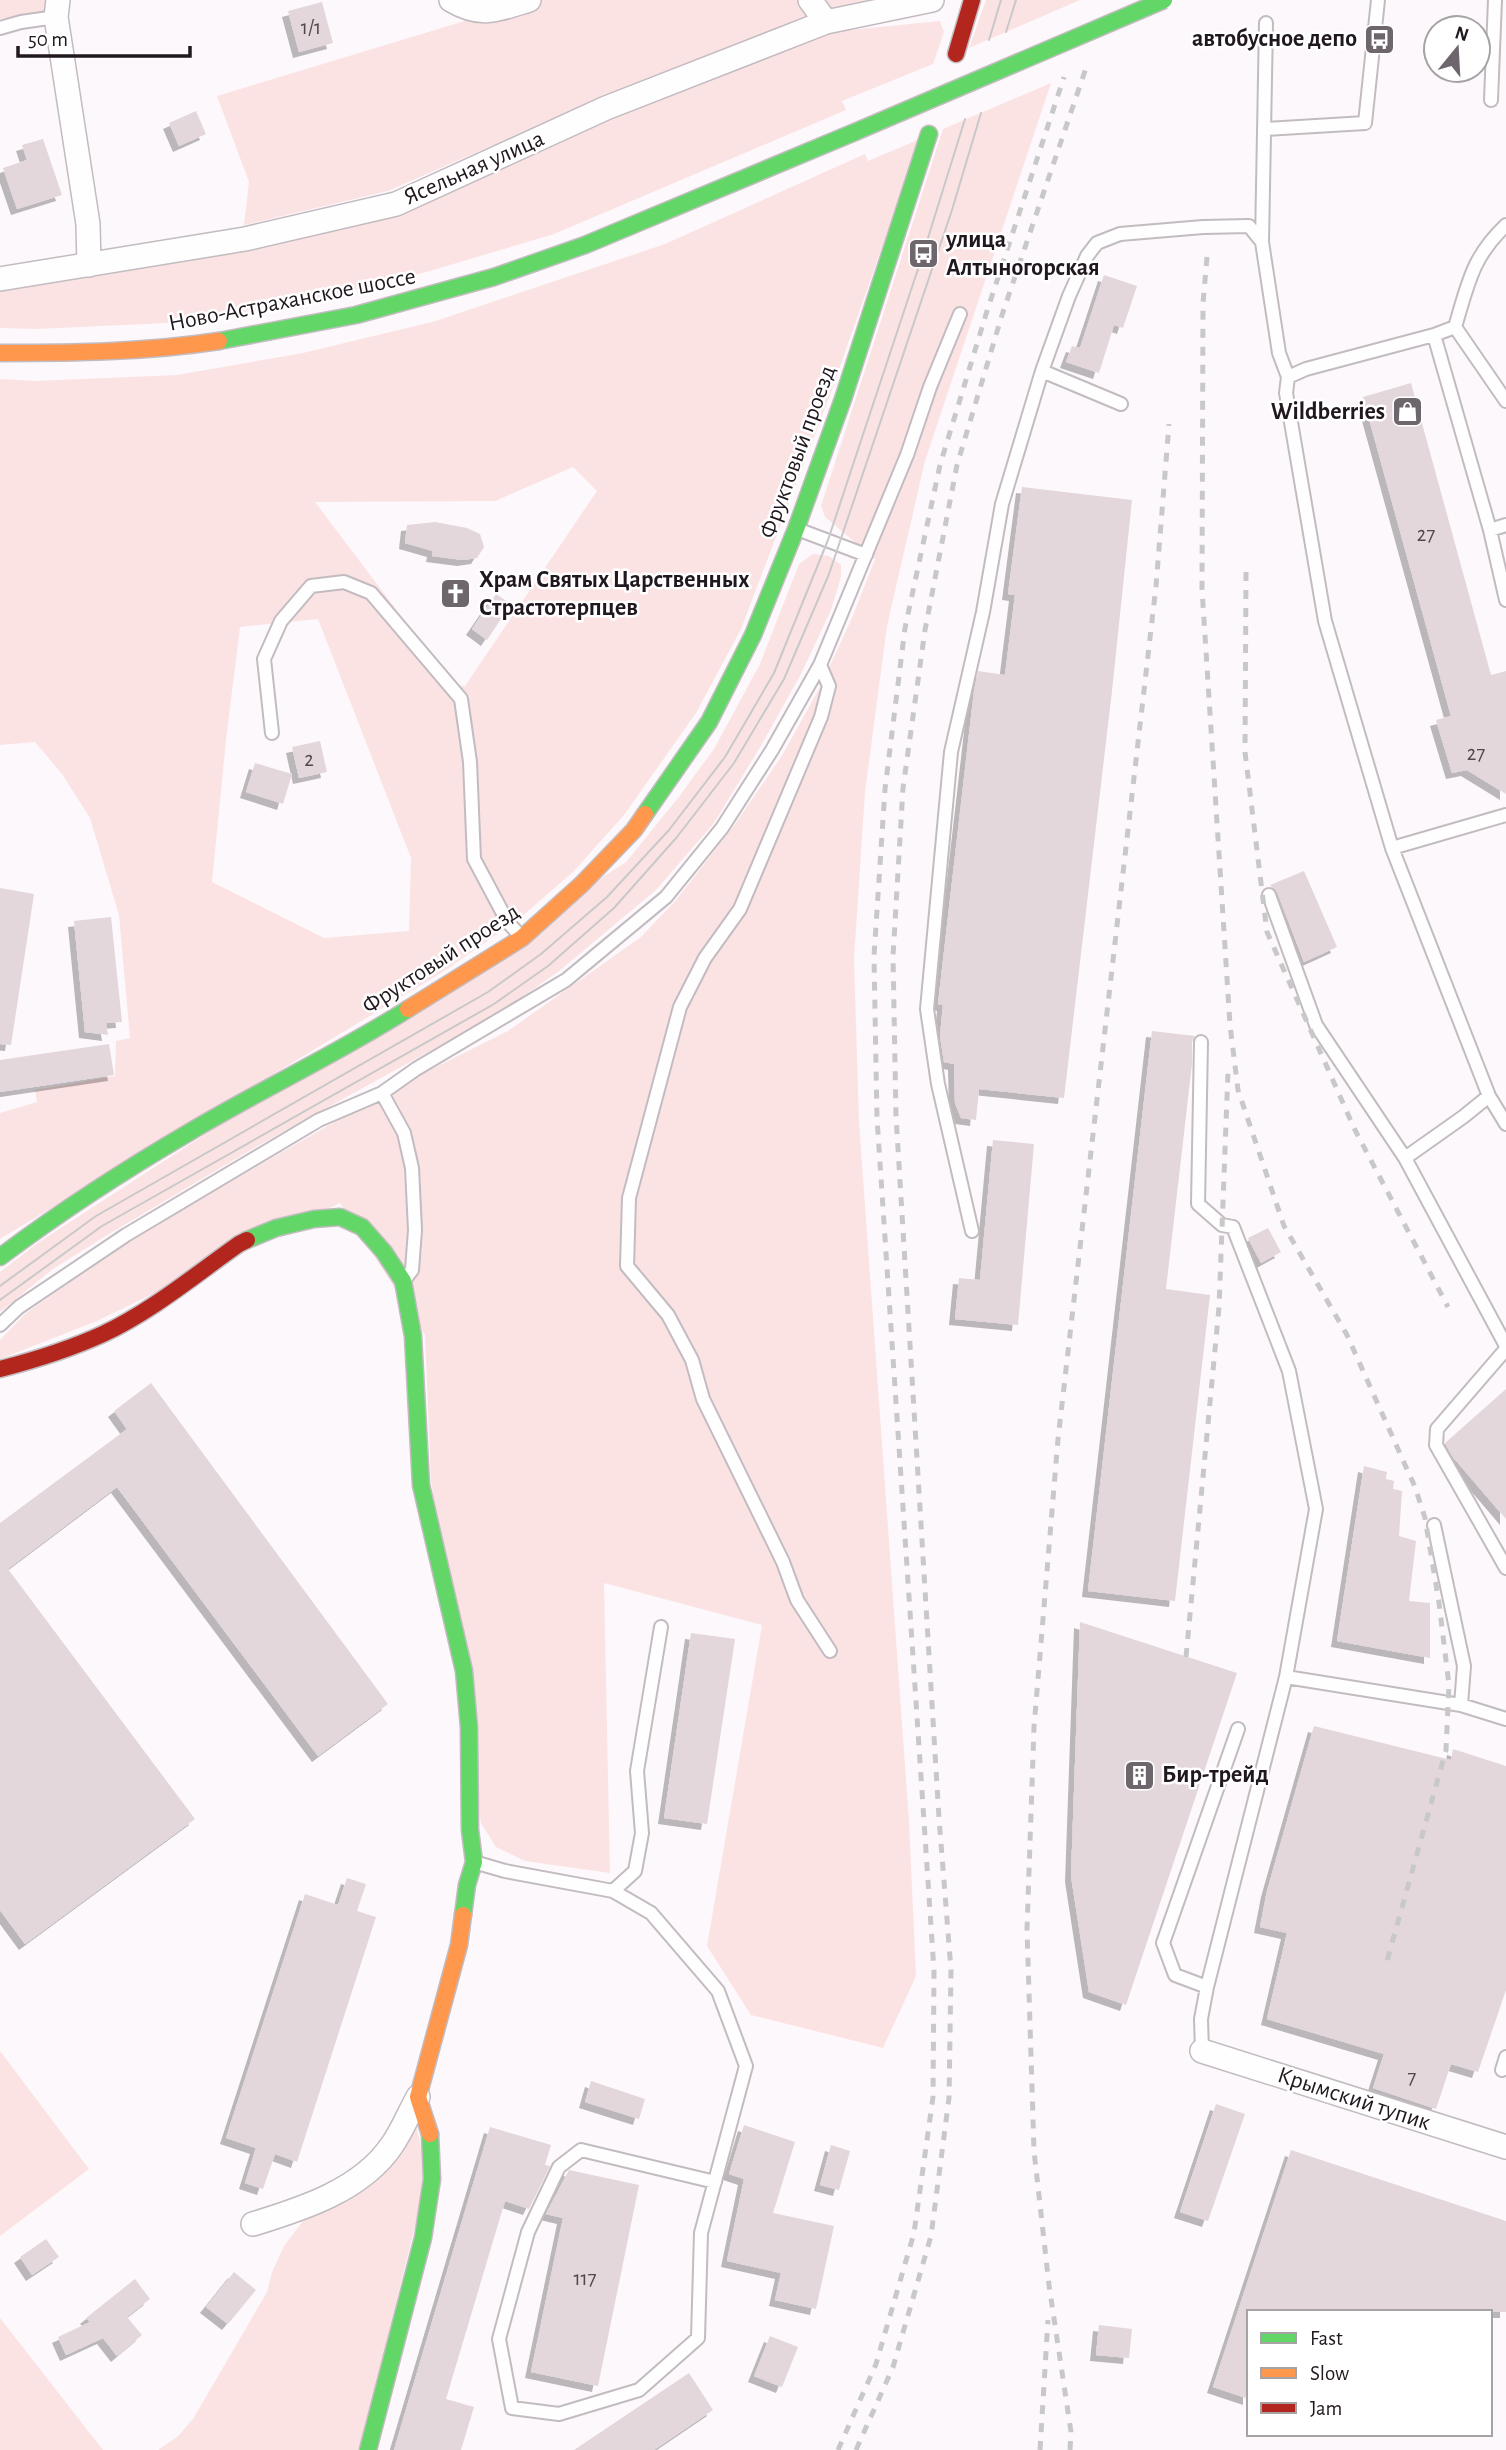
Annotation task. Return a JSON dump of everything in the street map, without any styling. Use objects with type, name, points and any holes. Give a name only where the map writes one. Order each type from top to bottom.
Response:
[{"type":"street","points":[[450,0],[467,10],[489,12],[529,0]]},
{"type":"street","points":[[810,0],[826,22]]},
{"type":"street","name":"Ясельная улица","points":[[0,279],[246,239],[396,204],[606,108],[826,22],[932,0]]},
{"type":"street","name":"Ново-Астраханское шоссе","points":[[0,353],[171,347],[295,328],[433,296],[562,254],[1164,0]]},
{"type":"street","points":[[956,54],[966,1]]},
{"type":"street","points":[[57,9],[88,225],[89,265]]},
{"type":"street","name":"Фруктовый проезд","points":[[0,1257],[60,1212],[190,1132],[375,1030],[522,938],[582,884],[634,830],[709,722],[753,635],[796,529],[843,400],[929,134]]},
{"type":"street","points":[[0,1369],[37,1360],[104,1333],[168,1295],[239,1244],[276,1228],[314,1219],[340,1217],[362,1227],[384,1252],[403,1281],[413,1336],[421,1485],[464,1671],[469,1727],[470,1830],[474,1862],[467,1885],[459,1945],[418,2097],[393,2145],[373,2168],[346,2187],[297,2211],[253,2224]]},
{"type":"street","name":"Крымский тупик","points":[[1202,2051],[1506,2147]]},
{"type":"street","points":[[368,2450],[375,2413],[422,2244],[429,2206],[432,2175],[430,2133],[426,2112],[418,2097]]},
{"type":"lane","points":[[1265,129],[1365,123],[1378,0]]},
{"type":"lane","points":[[1491,100],[1495,0]]},
{"type":"lane","points":[[0,28],[57,9]]},
{"type":"lane","points":[[1266,23],[1262,242],[1279,353],[1288,377],[1286,393],[1325,621],[1392,848],[1489,1096],[1506,1124]]},
{"type":"lane","points":[[1455,327],[1473,266],[1491,239],[1506,225]]},
{"type":"lane","points":[[972,1231],[938,1084],[927,1009],[951,752],[983,612],[1002,504],[1042,371],[1069,296],[1087,256],[1097,243],[1120,234],[1249,226],[1262,242]]},
{"type":"lane","points":[[0,1325],[19,1307],[137,1228],[319,1119],[382,1093],[416,1069],[566,980],[666,897],[722,828],[772,750],[820,665],[907,455],[930,387],[960,314]]},
{"type":"lane","points":[[1288,377],[1306,369],[1455,327]]},
{"type":"lane","points":[[1455,327],[1506,401]]},
{"type":"lane","points":[[1434,335],[1490,530],[1506,600]]},
{"type":"lane","points":[[1042,371],[1121,404]]},
{"type":"lane","points":[[1490,530],[1506,525]]},
{"type":"lane","points":[[796,529],[866,555]]},
{"type":"lane","points":[[272,733],[264,659],[281,621],[312,586],[344,582],[371,593],[461,699],[470,762],[474,859],[507,921],[522,938]]},
{"type":"lane","points":[[820,665],[829,686],[821,717],[740,909],[705,958],[680,1007],[629,1198],[627,1266],[668,1315],[692,1360],[703,1399],[783,1562],[797,1601],[830,1651]]},
{"type":"lane","points":[[1392,848],[1506,815]]},
{"type":"lane","points":[[1269,895],[1316,1024],[1405,1158],[1506,1347],[1437,1429],[1436,1445],[1506,1568]]},
{"type":"lane","points":[[1201,1042],[1198,1204],[1222,1225],[1233,1227],[1289,1371],[1315,1509],[1286,1677],[1207,1987],[1201,2019],[1202,2051]]},
{"type":"lane","points":[[382,1093],[404,1133],[412,1168],[415,1230],[412,1270],[403,1281]]},
{"type":"lane","points":[[1405,1158],[1463,1118],[1489,1096]]},
{"type":"lane","points":[[1434,1525],[1464,1666],[1461,1705]]},
{"type":"lane","points":[[612,1891],[635,1871],[642,1833],[637,1771],[661,1627]]},
{"type":"lane","points":[[1286,1677],[1461,1705],[1506,1720]]},
{"type":"lane","points":[[1207,1987],[1175,1975],[1163,1943],[1238,1729]]},
{"type":"lane","points":[[474,1862],[505,1871],[612,1891],[651,1913],[718,1991],[746,2066],[715,2182],[701,2233],[698,2339],[639,2390],[559,2414],[512,2407],[499,2339],[528,2232],[559,2167],[582,2150],[715,2182]]},
{"type":"shaded area","points":[[0,0],[49,0],[49,12],[0,19]]},
{"type":"shaded area","points":[[534,0],[870,0],[816,14],[747,39],[602,97],[388,191],[244,225],[249,182],[217,96]]},
{"type":"shaded area","points":[[986,0],[1080,0],[969,48]]},
{"type":"shaded area","points":[[940,21],[944,32],[933,64],[842,101],[846,110],[554,234],[430,271],[296,305],[167,323],[0,328],[0,286],[397,212],[612,118],[829,32]]},
{"type":"shaded area","points":[[1051,83],[925,461],[887,626],[865,792],[854,959],[859,1121],[909,1821],[916,1976],[883,2048],[751,2015],[707,1946],[762,1625],[604,1583],[610,1873],[525,1861],[496,1847],[481,1823],[431,1481],[425,1335],[340,1203],[97,1321],[0,1359],[0,1340],[25,1314],[128,1241],[324,1128],[508,1031],[641,937],[676,900],[733,827],[783,754],[820,687],[852,618],[875,559],[825,517],[821,506],[943,129]]},
{"type":"shaded area","points":[[920,139],[830,395],[741,629],[696,713],[624,815],[573,872],[520,918],[446,970],[0,1239],[0,1113],[37,1102],[35,1090],[115,1076],[116,1041],[130,1038],[119,915],[90,818],[62,774],[35,742],[0,745],[0,379],[34,381],[177,375],[303,353],[436,321],[665,244],[865,154],[868,161]],"holes":[[[573,467],[597,491],[465,686],[454,686],[315,502],[495,501]],[[318,619],[411,858],[409,931],[324,938],[212,882],[240,627]]]},
{"type":"shaded area","points":[[813,554],[829,556],[841,565],[841,577],[831,610],[801,674],[714,823],[656,890],[558,972],[497,1014],[254,1148],[109,1234],[53,1269],[0,1312],[0,1272],[39,1242],[626,862],[714,749],[760,664],[799,564]]},
{"type":"shaded area","points":[[0,2051],[89,2169],[0,2236]]},
{"type":"shaded area","points":[[417,2128],[427,2177],[360,2450],[158,2450],[178,2436],[193,2419],[267,2292],[272,2272],[284,2246],[303,2221],[331,2201]]},
{"type":"shaded area","points":[[0,2318],[103,2450],[0,2450]]},
{"type":"building","points":[[322,2],[333,43],[299,52],[288,11]]},
{"type":"building","points":[[196,111],[206,134],[179,146],[169,123]]},
{"type":"building","points":[[43,139],[62,195],[17,209],[3,168],[27,160],[22,145]]},
{"type":"building","points":[[1104,275],[1137,286],[1123,328],[1114,325],[1099,373],[1066,362],[1072,346],[1080,348]]},
{"type":"building","points":[[1411,383],[1491,675],[1506,671],[1506,794],[1467,770],[1452,773],[1436,720],[1451,716],[1363,397]]},
{"type":"building","points":[[1022,487],[1132,500],[1064,1098],[979,1089],[976,1120],[961,1118],[955,1103],[954,1064],[944,1062],[940,1036],[943,1005],[938,1004],[974,691],[978,671],[1005,675],[1015,595],[1008,594]]},
{"type":"building","points":[[435,522],[467,528],[480,534],[484,547],[477,558],[463,560],[432,556],[433,551],[405,543],[407,525]]},
{"type":"building","points":[[496,594],[511,604],[487,640],[472,629]]},
{"type":"building","points":[[320,741],[327,772],[299,778],[292,747]]},
{"type":"building","points":[[255,763],[292,774],[283,804],[246,792]]},
{"type":"building","points":[[1304,871],[1337,947],[1304,962],[1277,892],[1270,885]]},
{"type":"building","points":[[0,888],[34,894],[11,1045],[0,1044]]},
{"type":"building","points":[[111,917],[122,1022],[106,1023],[108,1035],[85,1032],[74,921]]},
{"type":"building","points":[[1152,1031],[1195,1036],[1192,1042],[1192,1064],[1166,1289],[1210,1295],[1175,1601],[1088,1591]]},
{"type":"building","points":[[109,1044],[114,1075],[0,1092],[0,1060]]},
{"type":"building","points":[[993,1140],[1034,1144],[1018,1325],[955,1319],[959,1278],[980,1280]]},
{"type":"building","points":[[1268,1228],[1281,1252],[1261,1263],[1248,1238]]},
{"type":"building","points":[[151,1383],[388,1704],[318,1756],[117,1487],[8,1569],[195,1819],[25,1944],[0,1910],[0,1523],[127,1429],[114,1411]]},
{"type":"building","points":[[1506,1389],[1506,1519],[1452,1456],[1445,1443]]},
{"type":"building","points":[[1364,1466],[1387,1472],[1386,1479],[1394,1481],[1393,1489],[1402,1491],[1399,1536],[1416,1541],[1409,1601],[1430,1603],[1430,1658],[1337,1641]]},
{"type":"building","name":"Бир-трейд","points":[[1080,1622],[1237,1673],[1126,2005],[1089,1992],[1071,1876]]},
{"type":"building","points":[[691,1633],[735,1639],[707,1824],[664,1818]]},
{"type":"building","points":[[1314,1726],[1451,1760],[1453,1749],[1506,1766],[1506,1990],[1478,2072],[1451,2064],[1436,2109],[1373,2088],[1384,2054],[1267,2019],[1287,1933],[1260,1927],[1267,1891]]},
{"type":"building","points":[[347,1878],[366,1884],[357,1911],[376,1917],[297,2162],[275,2154],[263,2189],[245,2183],[256,2148],[226,2138],[305,1894],[338,1905]]},
{"type":"building","points":[[591,2081],[645,2099],[639,2119],[585,2102]]},
{"type":"building","points":[[1216,2104],[1245,2114],[1208,2221],[1180,2212]]},
{"type":"building","points":[[744,2125],[795,2142],[773,2213],[834,2226],[816,2309],[775,2300],[781,2273],[727,2261],[744,2179],[729,2174]]},
{"type":"building","points":[[490,2127],[551,2145],[545,2165],[550,2166],[529,2209],[505,2201],[446,2399],[474,2407],[461,2450],[394,2450]]},
{"type":"building","points":[[831,2145],[850,2151],[839,2190],[820,2185]]},
{"type":"building","points":[[1291,2150],[1506,2221],[1506,2312],[1247,2310],[1247,2398],[1213,2387]]},
{"type":"building","points":[[569,2170],[639,2185],[598,2386],[531,2372],[563,2218],[546,2214]]},
{"type":"building","points":[[46,2239],[59,2257],[32,2275],[20,2257]]},
{"type":"building","points":[[234,2272],[256,2290],[228,2324],[206,2307]]},
{"type":"building","points":[[135,2279],[150,2299],[127,2317],[142,2335],[117,2356],[103,2338],[66,2355],[58,2337],[90,2322],[86,2318]]},
{"type":"building","points":[[1099,2325],[1132,2329],[1129,2358],[1096,2355]]},
{"type":"building","points":[[770,2336],[798,2347],[782,2387],[754,2376]]},
{"type":"building","points":[[689,2373],[713,2410],[654,2450],[574,2450]]},
{"type":"tram line","points":[[989,40],[1001,0]]},
{"type":"tram line","points":[[1006,32],[1016,0]]},
{"type":"tram line","points":[[0,1300],[102,1226],[494,1004],[548,966],[614,908],[677,837],[734,763],[784,679],[829,574],[952,210],[981,113]]},
{"type":"tram line","points":[[0,1286],[96,1216],[488,992],[541,954],[607,897],[669,830],[725,757],[774,673],[828,540],[965,119]]},
{"type":"railway","points":[[856,2450],[893,2367],[931,2236],[949,2098],[951,1970],[939,1818],[896,1116],[893,956],[903,788],[925,630],[957,465],[1002,315],[1086,68]]},
{"type":"railway","points":[[838,2450],[876,2364],[914,2233],[933,2097],[934,1971],[877,1118],[874,956],[885,789],[905,628],[940,465],[987,311],[1064,77]]},
{"type":"railway","points":[[1207,257],[1203,303],[1202,589],[1230,1025],[1238,1090],[1284,1226],[1347,1335],[1415,1487],[1425,1518],[1449,1685],[1446,1750],[1387,1961]]},
{"type":"railway","points":[[1070,2450],[1071,2432],[1049,2285],[1034,2151],[1027,1929],[1034,1727],[1058,1439],[1156,586],[1169,424]]},
{"type":"railway","points":[[1246,572],[1245,752],[1267,932],[1355,1130],[1448,1307]]},
{"type":"railway","points":[[1186,1657],[1219,1307],[1228,1071]]},
{"type":"railway","points":[[1040,2450],[1048,2320]]},
{"type":"traffic: fast","points":[[855,132],[1164,0]]},
{"type":"traffic: fast","points":[[219,341],[356,315],[494,277],[585,245],[855,132]]},
{"type":"traffic: fast","points":[[645,814],[709,722],[753,635],[796,529],[843,399],[929,134]]},
{"type":"traffic: fast","points":[[0,1257],[69,1208],[164,1147],[408,1009]]},
{"type":"traffic: fast","points":[[247,1240],[276,1228],[314,1219],[340,1217],[362,1227],[384,1252],[403,1281],[413,1336],[421,1485],[464,1671],[469,1727],[470,1830],[474,1862],[467,1885],[463,1915]]},
{"type":"traffic: fast","points":[[368,2450],[423,2238],[432,2179],[430,2134]]},
{"type":"traffic: slow","points":[[0,353],[137,350],[219,341]]},
{"type":"traffic: slow","points":[[408,1009],[522,938],[582,884],[634,830],[645,814]]},
{"type":"traffic: slow","points":[[430,2134],[418,2097],[459,1945],[463,1915]]},
{"type":"traffic: jam","points":[[956,54],[972,0]]},
{"type":"traffic: jam","points":[[0,1369],[65,1349],[121,1325],[156,1304],[247,1240]]},
{"type":"place","name":"автобусное депо","points":[[1380,39]]},
{"type":"place","name":"улица Алтыногорская","points":[[923,254]]},
{"type":"place","name":"Wildberries","points":[[1408,412]]},
{"type":"place","name":"Храм Святых Царственных Страстотерпцев","points":[[456,594]]},
{"type":"place","name":"Бир-трейд","points":[[1139,1775]]}]
